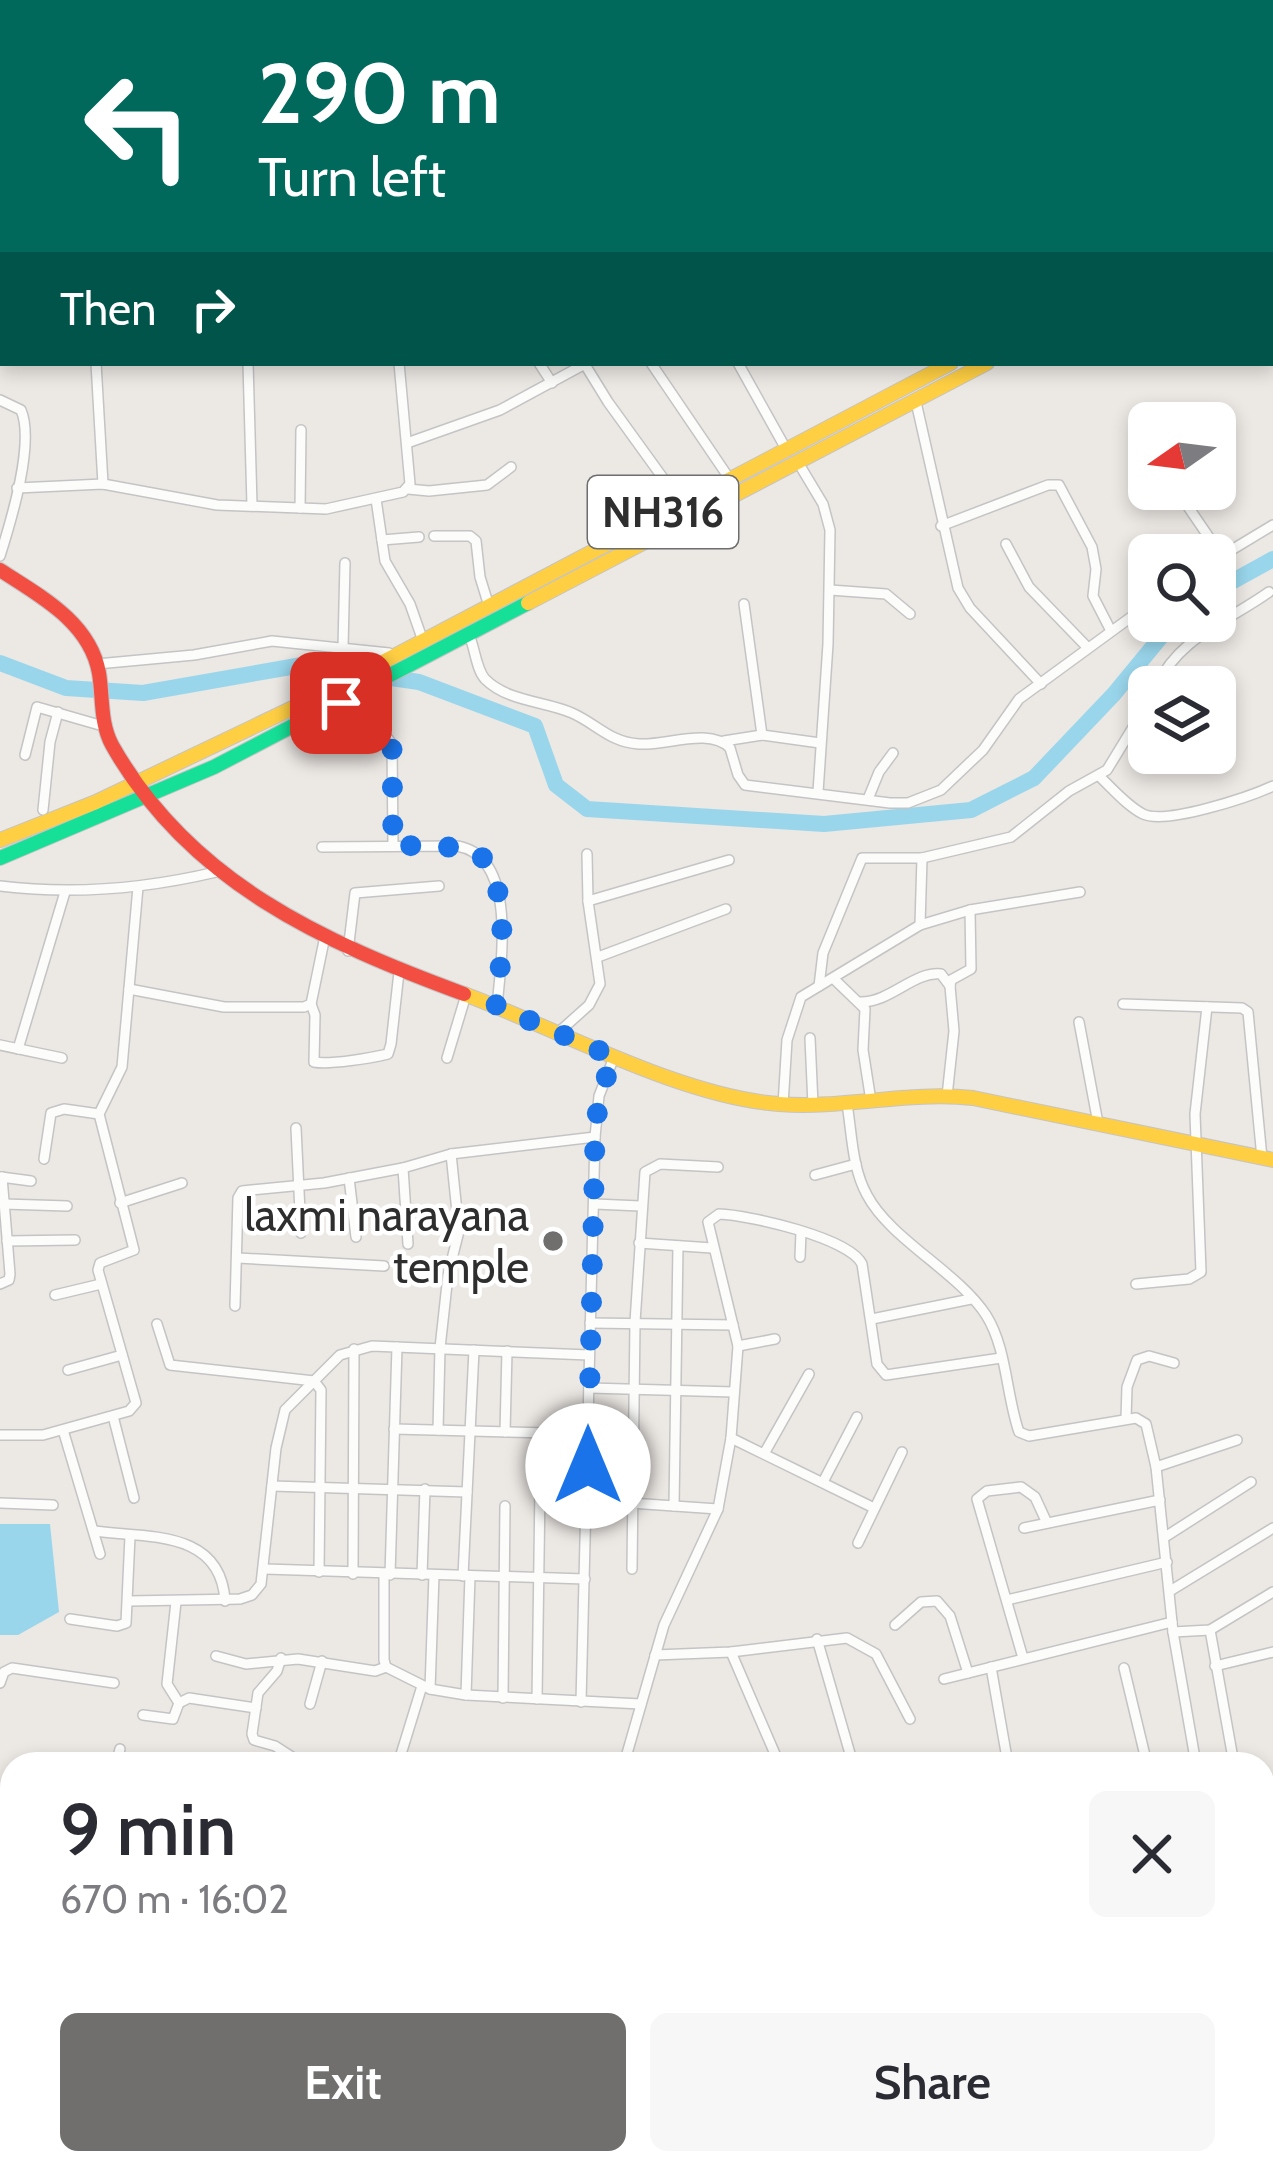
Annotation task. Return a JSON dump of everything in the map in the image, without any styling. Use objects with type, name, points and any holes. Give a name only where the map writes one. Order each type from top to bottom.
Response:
[{"type":"main road","name":"NH316","points":[[0,840],[138,783],[324,693],[945,366]]},
{"type":"main road","name":"NH316","points":[[0,858],[149,798],[341,703],[981,366]]},
{"type":"main road","points":[[0,570],[68,618],[90,646],[98,667],[102,721],[149,798],[216,872],[259,904],[324,941],[564,1033],[611,1056],[751,1101],[814,1105],[947,1096],[1267,1159]]},
{"type":"street","points":[[960,0],[981,0]]},
{"type":"street","points":[[96,366],[103,484]]},
{"type":"street","points":[[248,366],[252,506]]},
{"type":"street","points":[[398,366],[408,489]]},
{"type":"street","points":[[541,366],[551,383]]},
{"type":"street","points":[[407,443],[459,428],[581,366]]},
{"type":"street","points":[[586,366],[681,503]]},
{"type":"street","points":[[653,366],[729,478]]},
{"type":"street","points":[[740,366],[786,449]]},
{"type":"street","points":[[0,400],[16,406],[24,417],[16,488],[0,556]]},
{"type":"street","points":[[916,401],[958,589],[1040,685]]},
{"type":"street","points":[[300,508],[301,430]]},
{"type":"street","points":[[798,461],[827,516],[830,590],[818,792]]},
{"type":"street","points":[[16,488],[103,484],[217,505],[326,509],[408,489],[487,485],[511,466]]},
{"type":"street","points":[[941,526],[1058,484],[1095,557],[1093,596],[1111,631]]},
{"type":"street","points":[[376,499],[388,569],[410,604],[423,641]]},
{"type":"street","points":[[1236,547],[1273,525]]},
{"type":"street","points":[[434,536],[470,536],[476,541],[488,603]]},
{"type":"street","points":[[382,540],[419,537]]},
{"type":"street","points":[[1006,544],[1029,587],[1088,648]]},
{"type":"street","points":[[343,646],[345,562]]},
{"type":"street","points":[[830,590],[886,594],[910,614]]},
{"type":"street","points":[[1167,666],[1200,633],[1269,592]]},
{"type":"street","points":[[744,604],[762,735]]},
{"type":"street","points":[[724,741],[746,785],[908,803],[941,790],[982,750],[1019,699],[1128,619]]},
{"type":"street","points":[[469,635],[482,675],[490,682],[535,703],[568,711],[612,739],[638,744],[762,735],[820,743]]},
{"type":"street","points":[[98,667],[272,641],[397,654]]},
{"type":"street","points":[[341,703],[353,726],[380,732],[392,745],[393,845]]},
{"type":"street","points":[[25,755],[38,707],[102,721]]},
{"type":"street","points":[[43,810],[58,712]]},
{"type":"street","points":[[819,986],[823,953],[857,863],[874,856],[922,858],[1011,837],[1069,790],[1099,776],[1115,761],[1128,738]]},
{"type":"street","points":[[868,799],[892,753]]},
{"type":"street","points":[[1099,776],[1138,811],[1153,816],[1211,806],[1273,786]]},
{"type":"street","points":[[322,847],[458,846],[483,856],[504,926],[496,1006]]},
{"type":"street","points":[[564,1033],[597,993],[587,854]]},
{"type":"street","points":[[920,925],[922,858]]},
{"type":"street","points":[[588,901],[729,860]]},
{"type":"street","points":[[0,886],[65,892],[139,887],[216,872]]},
{"type":"street","points":[[348,951],[355,893],[439,886]]},
{"type":"street","points":[[0,1435],[43,1436],[129,1412],[136,1402],[101,1284],[100,1263],[134,1250],[98,1114],[121,1071],[139,887]]},
{"type":"street","points":[[18,1049],[65,892]]},
{"type":"street","points":[[783,1105],[784,1061],[792,1016],[801,997],[920,925],[970,910],[1080,892]]},
{"type":"street","points":[[598,957],[726,909]]},
{"type":"street","points":[[947,1096],[954,1031],[950,986],[972,964],[970,910]]},
{"type":"street","points":[[324,941],[311,1004],[314,1062],[330,1064],[388,1054],[399,972]]},
{"type":"street","points":[[861,1002],[884,1000],[931,973],[940,974],[950,986]]},
{"type":"street","points":[[834,979],[865,1009],[864,1063],[872,1101]]},
{"type":"street","points":[[129,989],[224,1007],[311,1004]]},
{"type":"street","points":[[447,1058],[466,995]]},
{"type":"street","points":[[1123,1004],[1242,1008],[1251,1019],[1267,1159]]},
{"type":"street","points":[[1136,1284],[1189,1280],[1201,1272],[1196,1085],[1207,1007]]},
{"type":"street","points":[[1079,1022],[1098,1124]]},
{"type":"street","points":[[810,1038],[814,1105]]},
{"type":"street","points":[[0,1045],[62,1058]]},
{"type":"street","points":[[580,1702],[595,1137],[599,1096],[611,1056]]},
{"type":"street","points":[[847,1104],[856,1164],[872,1204],[971,1299],[992,1327],[1016,1426],[1023,1435],[1136,1418],[1146,1424],[1156,1467],[1172,1627],[1194,1752]]},
{"type":"street","points":[[44,1159],[51,1113],[64,1108],[98,1114]]},
{"type":"street","points":[[296,1128],[302,1233]]},
{"type":"street","points":[[235,1306],[242,1191],[349,1178],[451,1154],[595,1137]]},
{"type":"street","points":[[438,1430],[440,1348],[459,1232],[451,1154]]},
{"type":"street","points":[[815,1175],[856,1164]]},
{"type":"street","points":[[632,1569],[635,1322],[645,1172],[650,1167],[718,1166]]},
{"type":"street","points":[[403,1168],[408,1244]]},
{"type":"street","points":[[0,1284],[10,1274],[1,1177],[32,1180]]},
{"type":"street","points":[[349,1178],[356,1237]]},
{"type":"street","points":[[120,1203],[182,1183]]},
{"type":"street","points":[[4,1204],[67,1206]]},
{"type":"street","points":[[595,1204],[640,1206]]},
{"type":"street","points":[[627,1752],[664,1625],[718,1508],[731,1438],[738,1346],[708,1222],[719,1214],[764,1221],[853,1250],[859,1256],[878,1364],[886,1375],[1001,1358]]},
{"type":"street","points":[[800,1257],[801,1232]]},
{"type":"street","points":[[7,1241],[75,1240]]},
{"type":"street","points":[[639,1243],[712,1248]]},
{"type":"street","points":[[674,1506],[677,1246]]},
{"type":"street","points":[[238,1258],[384,1266]]},
{"type":"street","points":[[55,1295],[101,1284]]},
{"type":"street","points":[[872,1319],[971,1299]]},
{"type":"street","points":[[590,1323],[733,1325]]},
{"type":"street","points":[[157,1324],[170,1365],[314,1381],[321,1390],[320,1572]]},
{"type":"street","points":[[738,1346],[775,1339]]},
{"type":"street","points":[[386,1666],[397,1347]]},
{"type":"street","points":[[129,1600],[176,1602],[252,1595],[265,1569],[285,1410],[340,1355],[354,1349],[397,1347],[590,1354]]},
{"type":"street","points":[[353,1574],[354,1349]]},
{"type":"street","points":[[466,1695],[467,1492],[474,1350]]},
{"type":"street","points":[[505,1432],[507,1351]]},
{"type":"street","points":[[68,1370],[122,1355]]},
{"type":"street","points":[[1126,1419],[1127,1387],[1138,1360],[1149,1356],[1174,1364]]},
{"type":"street","points":[[765,1452],[809,1374]]},
{"type":"street","points":[[589,1388],[734,1392]]},
{"type":"street","points":[[113,1416],[134,1498]]},
{"type":"street","points":[[823,1482],[857,1417]]},
{"type":"street","points":[[394,1429],[589,1434]]},
{"type":"street","points":[[63,1430],[100,1554]]},
{"type":"street","points":[[731,1438],[874,1508]]},
{"type":"street","points":[[1156,1467],[1237,1440]]},
{"type":"street","points":[[858,1543],[902,1452]]},
{"type":"street","points":[[1165,1537],[1251,1482]]},
{"type":"street","points":[[272,1486],[467,1492]]},
{"type":"street","points":[[1023,1658],[977,1499],[987,1492],[1021,1486],[1034,1497],[1047,1523]]},
{"type":"street","points":[[537,1699],[540,1488]]},
{"type":"street","points":[[402,1752],[426,1688],[425,1489]]},
{"type":"street","points":[[587,1500],[718,1508]]},
{"type":"street","points":[[1024,1528],[1160,1500]]},
{"type":"street","points":[[0,1503],[52,1505]]},
{"type":"street","points":[[502,1698],[505,1506]]},
{"type":"street","points":[[1170,1591],[1273,1528]]},
{"type":"street","points":[[94,1531],[165,1538],[193,1546],[216,1565],[225,1600]]},
{"type":"street","points":[[70,1619],[123,1625],[129,1600],[130,1536]]},
{"type":"street","points":[[1006,1600],[1167,1562]]},
{"type":"street","points":[[265,1569],[585,1579]]},
{"type":"street","points":[[944,1679],[1172,1627],[1210,1630],[1273,1592]]},
{"type":"street","points":[[895,1625],[921,1602],[938,1601],[950,1616],[968,1673]]},
{"type":"street","points":[[176,1602],[167,1684],[179,1703]]},
{"type":"street","points":[[1210,1630],[1232,1752]]},
{"type":"street","points":[[655,1655],[731,1652],[848,1638],[876,1654],[910,1719]]},
{"type":"street","points":[[818,1640],[851,1752]]},
{"type":"street","points":[[731,1652],[774,1752]]},
{"type":"street","points":[[1215,1666],[1273,1652]]},
{"type":"street","points":[[216,1656],[246,1664],[280,1658],[375,1671],[386,1666]]},
{"type":"street","points":[[280,1658],[277,1671],[261,1685],[254,1740],[284,1752]]},
{"type":"street","points":[[310,1704],[322,1661]]},
{"type":"street","points":[[386,1666],[426,1688],[466,1695],[641,1704]]},
{"type":"street","points":[[991,1667],[1006,1752]]},
{"type":"street","points":[[0,1683],[4,1672],[12,1668],[114,1683]]},
{"type":"street","points":[[1124,1668],[1144,1752]]},
{"type":"street","points":[[143,1715],[173,1719],[179,1703],[189,1698],[256,1708]]},
{"type":"water","points":[[0,1524],[50,1524],[59,1612],[18,1635],[0,1635]]},
{"type":"waterway","points":[[1236,579],[1273,559]]},
{"type":"waterway","points":[[0,663],[66,688],[143,693],[302,665],[419,682],[535,726],[556,785],[587,809],[824,824],[971,810],[1034,778],[1157,642]]},
{"type":"traffic: fast","points":[[0,858],[214,767],[528,603]]},
{"type":"traffic: slow","points":[[0,840],[96,802],[324,693],[945,366]]},
{"type":"traffic: slow","points":[[528,603],[981,366]]},
{"type":"traffic: slow","points":[[464,994],[620,1060],[741,1099],[803,1105],[973,1098],[1273,1160]]},
{"type":"traffic: jam","points":[[0,570],[61,612],[85,639],[99,673],[108,737],[143,793],[180,834],[220,870],[311,928],[464,994]]},
{"type":"place","name":"laxmi narayana temple","points":[[553,1241]]},
{"type":"route","points":[[341,703],[353,726],[380,732],[392,745],[393,845],[472,848],[490,868],[504,926],[496,1006],[614,1057],[596,1118],[588,1466]]}]
